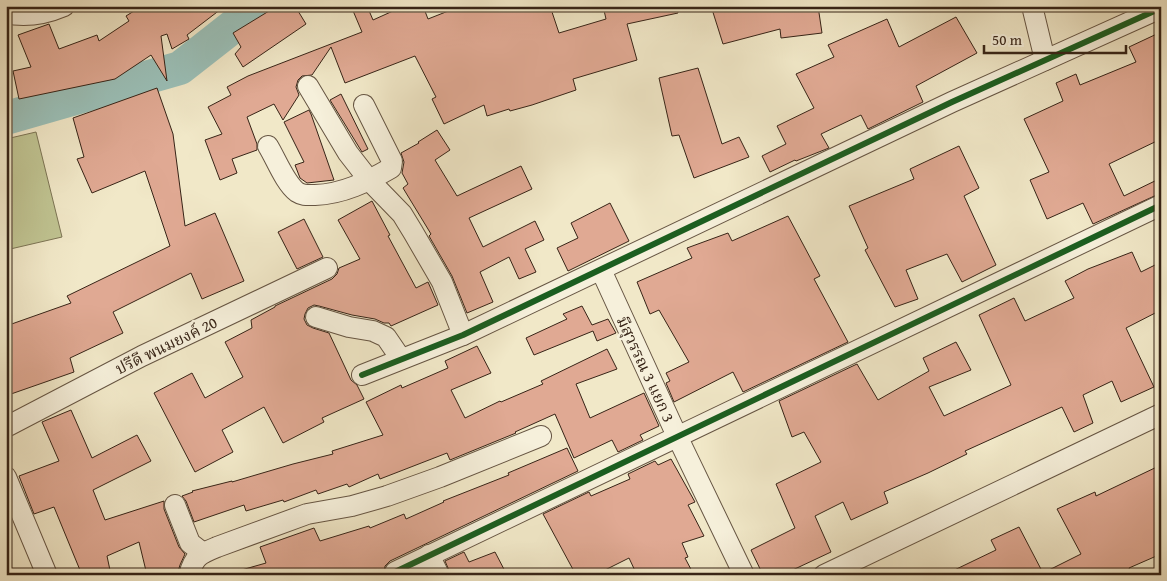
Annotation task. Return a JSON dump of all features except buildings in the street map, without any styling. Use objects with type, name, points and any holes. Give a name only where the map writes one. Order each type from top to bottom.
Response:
[{"type":"street","points":[[6,13],[32,16],[50,12],[64,6]]},
{"type":"street","points":[[1032,6],[1045,60]]},
{"type":"street","points":[[362,375],[463,335],[934,110],[1161,8]]},
{"type":"street","points":[[308,86],[348,152],[369,180],[402,214],[442,282],[463,335]]},
{"type":"street","points":[[268,146],[288,182],[296,191],[304,195],[330,194],[355,186],[391,168],[392,162],[364,105]]},
{"type":"street","points":[[395,572],[1161,205]]},
{"type":"street","name":"ปรีดี พนมยงค์ 20","points":[[6,426],[142,356],[327,268]]},
{"type":"street","name":"มีสุวรรณ 3 แยก 3","points":[[601,270],[677,436],[744,575]]},
{"type":"street","points":[[316,317],[350,327],[373,331],[386,337],[401,359]]},
{"type":"street","points":[[824,575],[1161,414]]},
{"type":"street","points":[[189,575],[192,562],[203,552],[307,514],[352,506],[387,496],[542,436]]},
{"type":"street","points":[[6,477],[47,575]]},
{"type":"street","points":[[175,505],[190,543],[203,552]]},
{"type":"street","points":[[430,555],[440,575]]},
{"type":"green space","points":[[36,132],[62,237],[6,250],[6,139]]},
{"type":"waterway","points":[[6,118],[180,68],[259,6]]},
{"type":"cycle path","points":[[362,375],[463,335],[952,102],[1161,8]]},
{"type":"cycle path","points":[[395,572],[1161,205]]}]
